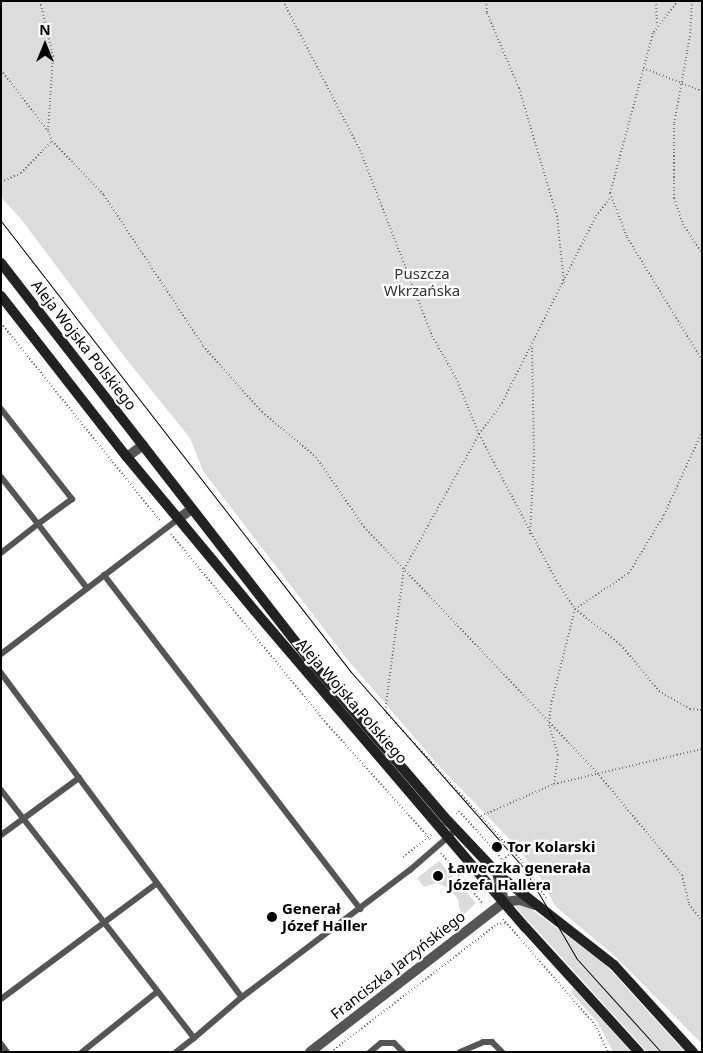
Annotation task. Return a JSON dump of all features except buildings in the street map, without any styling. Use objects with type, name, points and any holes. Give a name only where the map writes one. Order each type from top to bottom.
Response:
[{"type":"main road","name":"Aleja Wojska Polskiego","points":[[1,263],[309,660],[452,833],[504,902],[639,1052]]},
{"type":"main road","name":"Aleja Wojska Polskiego","points":[[1,296],[127,458],[178,520],[452,833],[497,873],[607,958],[652,1005],[692,1052]]},
{"type":"street","points":[[127,458],[143,445]]},
{"type":"street","points":[[178,520],[192,509]]},
{"type":"street","name":"Aleja Wojska Polskiego","points":[[497,873],[504,902],[520,900],[541,908]]},
{"type":"street","name":"Franciszka Jarzyńskiego","points":[[310,1052],[504,902]]},
{"type":"lane","points":[[1,409],[72,499],[1,553]]},
{"type":"lane","points":[[1,477],[87,588]]},
{"type":"lane","points":[[1,654],[178,520]]},
{"type":"lane","points":[[104,575],[360,909]]},
{"type":"lane","points":[[1,673],[242,997]]},
{"type":"lane","points":[[1,835],[79,778]]},
{"type":"lane","points":[[1,790],[194,1038]]},
{"type":"lane","points":[[176,1052],[242,997],[360,909],[452,833]]},
{"type":"lane","points":[[1,999],[156,882]]},
{"type":"lane","points":[[82,1052],[157,992]]},
{"type":"lane","points":[[460,1052],[483,1042],[492,1042],[502,1052]]},
{"type":"lane","points":[[372,1051],[380,1043],[394,1043],[403,1052]]},
{"type":"lane","points":[[1,1044],[7,1052]]},
{"type":"path","points":[[40,1],[53,56],[48,131]]},
{"type":"path","points":[[283,1],[360,150],[432,336],[456,378],[479,434],[530,534],[575,609],[621,645],[659,691],[690,709],[702,710]]},
{"type":"path","points":[[486,1],[487,13],[519,88],[556,216],[564,283]]},
{"type":"path","points":[[656,1],[658,25]]},
{"type":"path","points":[[678,1],[658,25],[643,68],[611,183],[610,198],[627,237],[702,360]]},
{"type":"path","points":[[692,1],[690,36],[680,83],[672,140],[674,198],[682,224],[702,253]]},
{"type":"path","points":[[643,68],[702,91]]},
{"type":"path","points":[[1,70],[48,131],[52,141],[104,195],[202,346],[262,412],[316,457],[364,527],[522,692],[549,726],[599,776],[682,874],[689,904],[702,921]]},
{"type":"path","points":[[1,182],[21,172],[52,141]]},
{"type":"path","points":[[452,818],[459,811],[503,860],[512,850],[385,711],[404,569],[479,434],[502,404],[596,216],[610,198]]},
{"type":"path","points":[[1,323],[327,724],[429,837],[482,903]]},
{"type":"path","points":[[530,534],[534,457],[532,346]]},
{"type":"path","points":[[554,784],[558,755],[549,726],[575,609],[629,573],[664,515],[702,432]]},
{"type":"path","points":[[481,816],[554,784],[599,776],[642,762],[702,749]]},
{"type":"path","points":[[403,857],[436,832]]},
{"type":"path","points":[[331,1052],[497,923],[505,922],[595,1025],[608,1052]]},
{"type":"green space","name":"Puszcza Wkrzańska","points":[[1,1],[702,1],[702,1044],[616,957],[555,906],[540,877],[518,848],[439,766],[347,659],[203,471],[190,438],[123,355],[21,219],[1,197]]},
{"type":"green space","points":[[439,861],[476,903],[461,917],[458,899],[448,888],[437,883],[424,887],[417,878]]},
{"type":"green space","points":[[523,903],[604,963],[685,1052],[647,1052],[516,907]]},
{"type":"green space","points":[[573,988],[631,1052],[613,1052],[598,1023],[571,992]]},
{"type":"tram line","points":[[1,221],[351,672],[524,868],[577,959],[661,1052]]},
{"type":"place","name":"Tor Kolarski","points":[[497,847]]},
{"type":"place","name":"Ławeczka generała Józefa Hallera","points":[[438,876]]},
{"type":"place","name":"Generał Józef Haller","points":[[272,917]]}]
